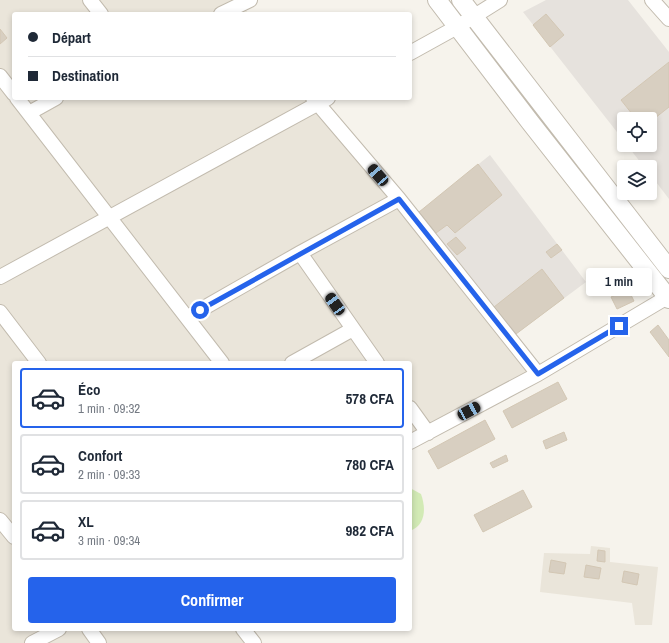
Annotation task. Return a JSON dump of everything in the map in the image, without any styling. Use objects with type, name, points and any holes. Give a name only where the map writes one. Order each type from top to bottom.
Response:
[{"type":"street","points":[[90,0],[99,12]]},
{"type":"street","points":[[412,441],[538,374],[668,298],[437,0]]},
{"type":"street","points":[[461,0],[669,269]]},
{"type":"street","points":[[412,52],[474,17],[500,0]]},
{"type":"street","points":[[652,0],[669,19]]},
{"type":"street","points":[[227,12],[245,5]]},
{"type":"street","points":[[0,76],[12,91]]},
{"type":"street","points":[[19,100],[108,217],[188,317],[221,361]]},
{"type":"street","points":[[29,113],[52,100]]},
{"type":"street","points":[[0,277],[319,100],[538,374]]},
{"type":"street","points":[[188,317],[399,199]]},
{"type":"street","points":[[300,253],[376,361]]},
{"type":"street","points":[[0,312],[37,361]]},
{"type":"street","points":[[296,361],[353,329]]},
{"type":"street","points":[[412,411],[428,433]]},
{"type":"street","points":[[0,520],[12,535]]},
{"type":"street","points":[[32,643],[55,631]]},
{"type":"street","points":[[90,631],[99,643]]},
{"type":"street","points":[[245,631],[254,643]]},
{"type":"shaded area","points":[[0,0],[238,0],[247,12],[12,12],[12,100],[315,100],[538,374],[412,441],[412,361],[12,361],[12,631],[246,631],[255,643],[0,643]]},
{"type":"shaded area","points":[[546,0],[628,0],[669,52],[669,199],[657,183],[657,160],[639,160],[632,152],[657,152],[657,112],[617,112],[617,132],[523,12]]},
{"type":"shaded area","points":[[490,155],[586,282],[516,334],[419,212]]},
{"type":"shaded area","points":[[591,546],[610,548],[610,562],[658,567],[652,625],[635,625],[632,603],[540,592],[544,553],[590,554]]},
{"type":"green space","points":[[412,489],[421,494],[424,505],[422,520],[412,530]]},
{"type":"building","points":[[546,14],[564,35],[550,47],[533,25]]},
{"type":"building","points":[[0,29],[7,38],[0,44]]},
{"type":"building","points":[[669,62],[669,107],[657,116],[657,112],[630,112],[621,100]]},
{"type":"building","points":[[478,164],[502,195],[455,233],[447,225],[436,233],[419,212]]},
{"type":"building","points":[[456,237],[466,248],[457,255],[447,244]]},
{"type":"building","points":[[557,244],[562,250],[551,258],[546,252]]},
{"type":"building","points":[[542,269],[564,298],[516,334],[494,307]]},
{"type":"building","points":[[628,289],[634,301],[617,309],[611,297]]},
{"type":"building","points":[[658,325],[669,340],[669,357],[650,332]]},
{"type":"building","points":[[558,382],[567,399],[512,428],[503,411]]},
{"type":"building","points":[[485,420],[495,439],[438,469],[428,451]]},
{"type":"building","points":[[564,432],[567,440],[546,449],[543,441]]},
{"type":"building","points":[[506,455],[508,461],[493,468],[490,463]]},
{"type":"building","points":[[523,490],[532,507],[483,532],[474,515]]},
{"type":"building","points":[[598,550],[605,551],[605,562],[597,561]]},
{"type":"building","points":[[551,560],[566,563],[564,574],[549,572]]},
{"type":"building","points":[[586,565],[601,568],[599,579],[584,577]]},
{"type":"building","points":[[624,571],[639,574],[637,585],[622,582]]},
{"type":"route","points":[[200,310],[399,199],[538,374],[619,326]]}]
